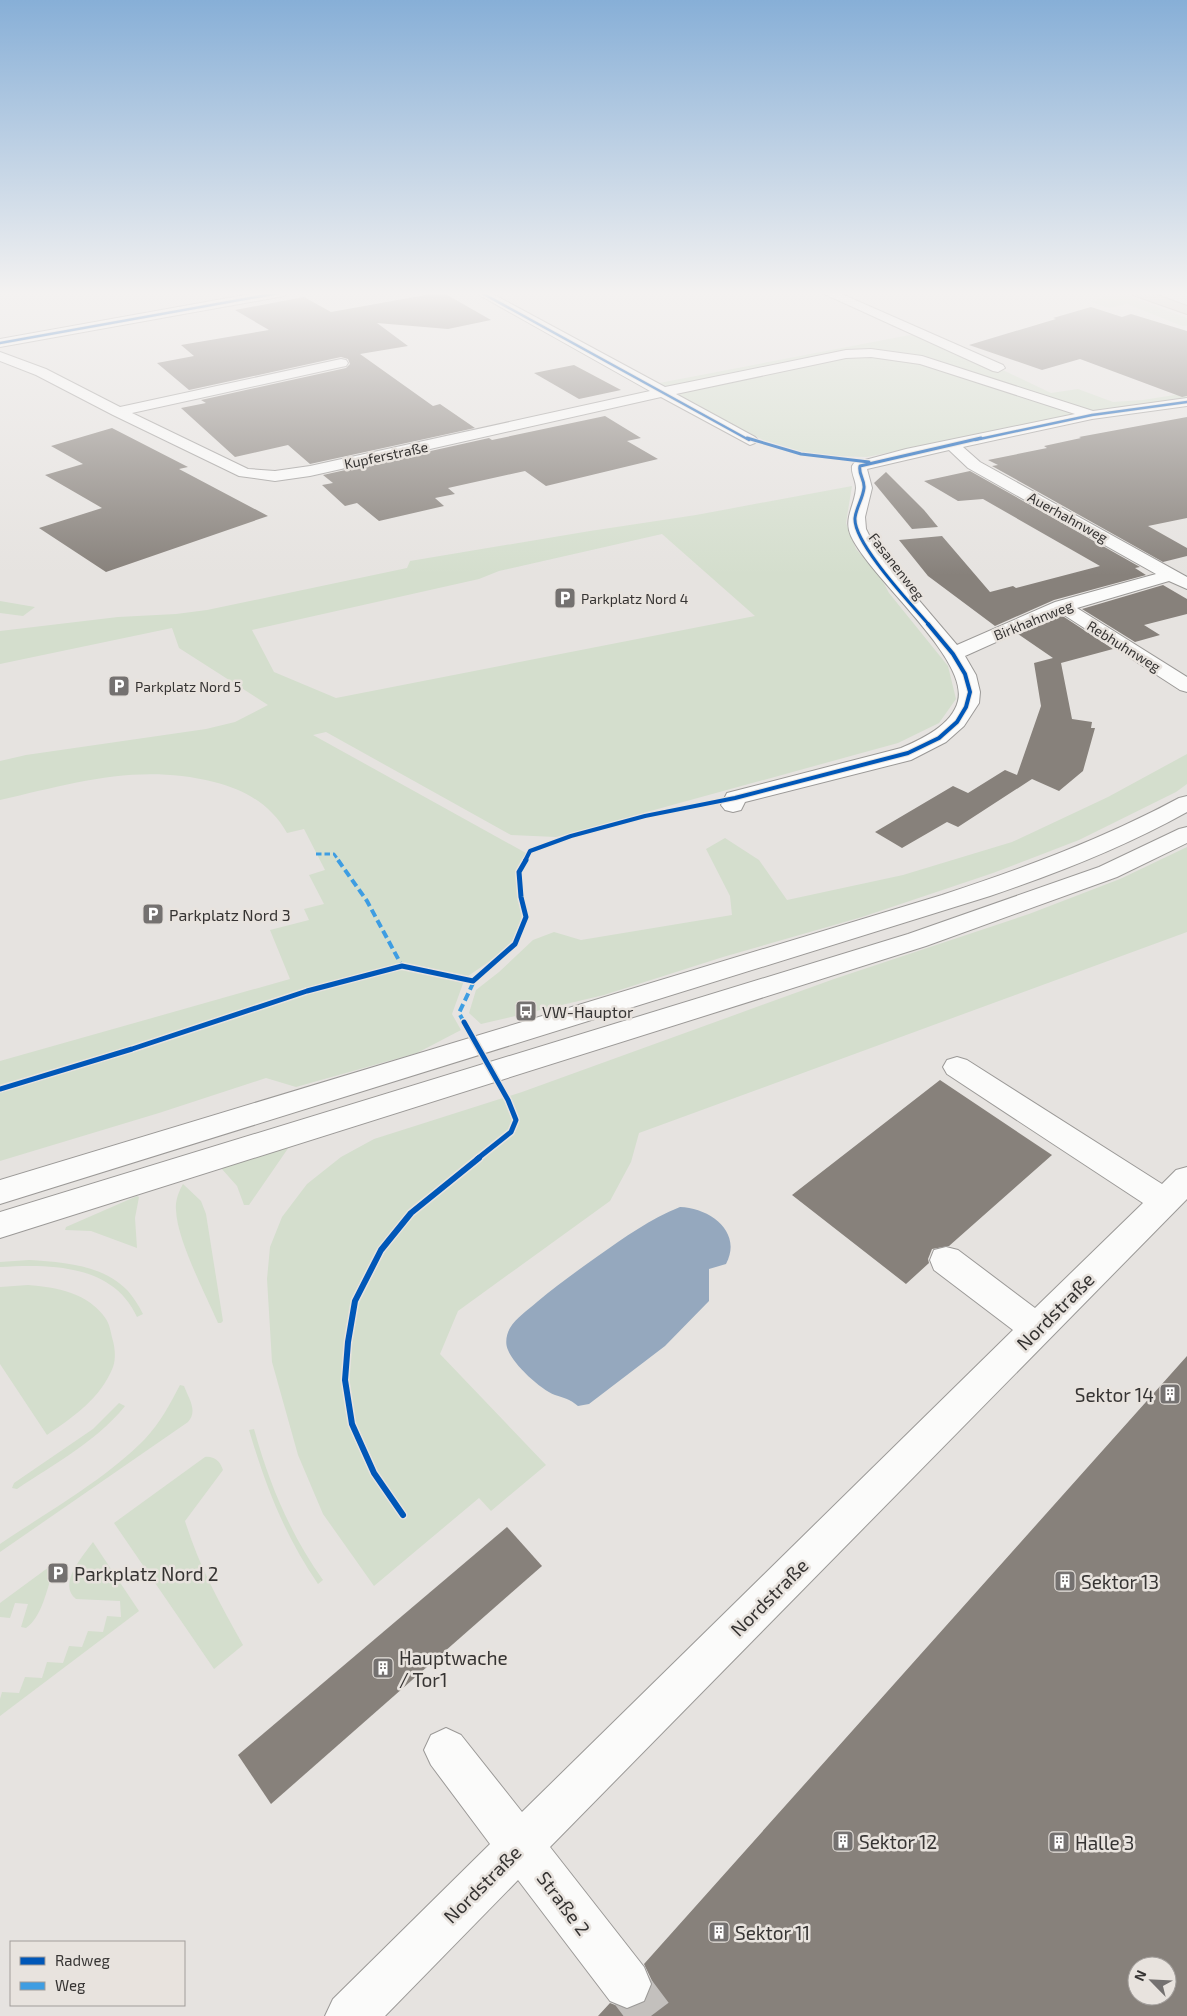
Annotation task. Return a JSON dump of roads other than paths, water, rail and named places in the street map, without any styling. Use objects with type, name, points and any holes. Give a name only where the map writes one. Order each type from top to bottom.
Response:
[{"type":"street","name":"Kupferstraße","points":[[68,386],[245,473],[275,476],[327,468],[692,386]]},
{"type":"street","points":[[118,412],[236,386]]},
{"type":"street","points":[[653,386],[750,440]]},
{"type":"street","name":"Kupferstraße","points":[[1004,386],[1092,414]]},
{"type":"street","name":"Fasanenweg","points":[[733,805],[735,798],[754,792],[908,753],[939,738],[957,722],[966,707],[970,692],[965,674],[953,654],[865,546],[859,534],[855,519],[864,489],[864,481],[859,470],[860,466],[906,454],[1092,414],[1187,402]]},
{"type":"street","name":"Auerhahnweg","points":[[953,445],[974,465],[1179,579]]},
{"type":"street","name":"Birkhahnweg","points":[[953,654],[1062,606],[1179,579]]},
{"type":"street","name":"Rebhuhnweg","points":[[1062,606],[1187,686]]},
{"type":"street","points":[[0,1192],[951,901],[1035,873],[1109,843],[1187,803]]},
{"type":"street","points":[[0,1225],[917,940],[1108,872],[1187,834]]},
{"type":"street","points":[[957,1067],[1176,1190]]},
{"type":"street","name":"Nordstraße","points":[[350,2016],[1176,1190]]},
{"type":"street","points":[[946,1260],[1037,1329]]},
{"type":"street","name":"Straße 2","points":[[446,1750],[627,1984]]},
{"type":"water","points":[[680,1207],[691,1208],[712,1217],[727,1232],[730,1252],[726,1264],[709,1269],[709,1301],[665,1346],[589,1404],[578,1406],[570,1400],[549,1392],[535,1382],[516,1363],[507,1348],[507,1336],[513,1324],[522,1314],[552,1290],[608,1249],[648,1223]]},
{"type":"tunnel","points":[[627,1984],[651,2016]]},
{"type":"place","name":"Parkplatz Nord 4","points":[[565,598]]},
{"type":"place","name":"Parkplatz Nord 5","points":[[119,686]]},
{"type":"place","name":"Parkplatz Nord 3","points":[[153,914]]},
{"type":"place","name":"VW-Hauptor","points":[[526,1011]]},
{"type":"place","name":"Sektor 14","points":[[1170,1394]]},
{"type":"place","name":"Parkplatz Nord 2","points":[[58,1573]]},
{"type":"place","name":"Sektor 13","points":[[1065,1581]]},
{"type":"place","name":"Hauptwache / Tor1","points":[[383,1668]]},
{"type":"place","name":"Sektor 12","points":[[843,1841]]},
{"type":"place","name":"Halle 3","points":[[1059,1842]]},
{"type":"place","name":"Sektor 11","points":[[719,1932]]}]
